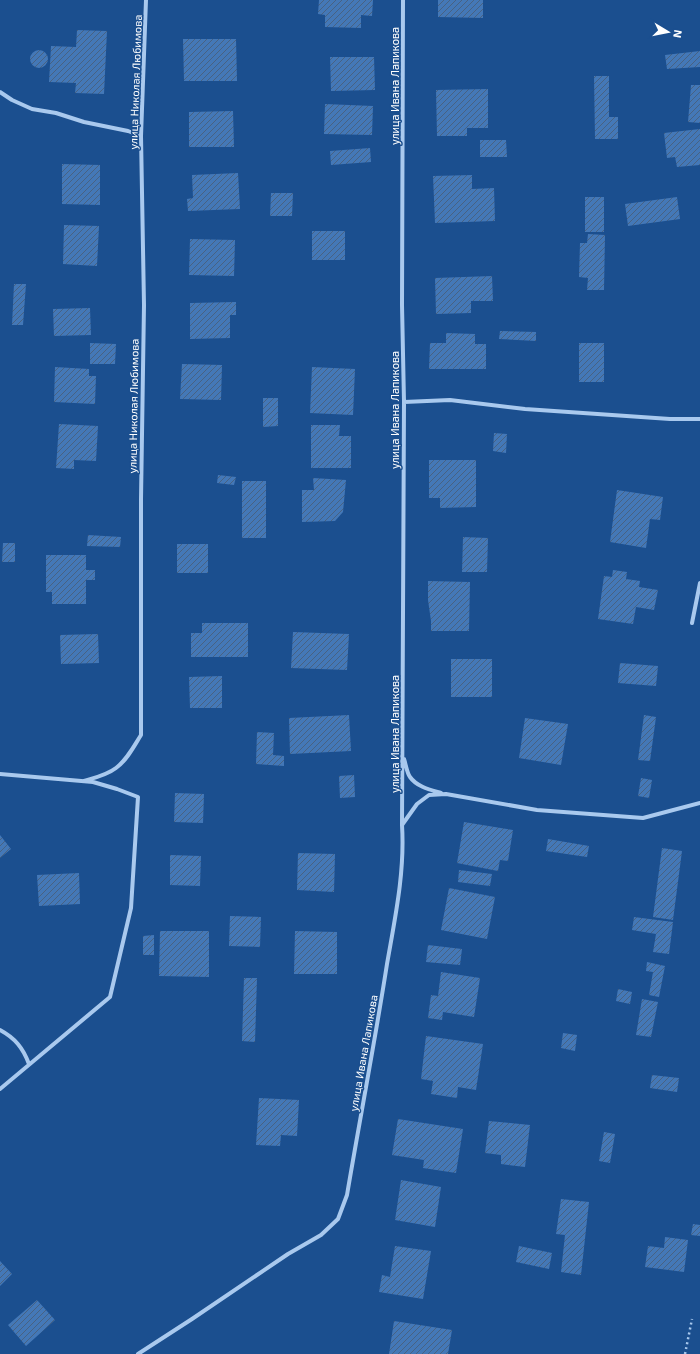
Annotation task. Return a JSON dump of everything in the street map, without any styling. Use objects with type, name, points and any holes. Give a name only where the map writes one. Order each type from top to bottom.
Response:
[{"type":"street","name":"улица Николая Любимова","points":[[84,781],[102,775],[116,768],[128,755],[142,735],[141,499],[144,305],[141,136],[146,0]]},
{"type":"street","name":"улица Ивана Лапикова","points":[[138,1354],[288,1254],[321,1235],[338,1219],[347,1195],[402,874],[404,848],[402,825],[404,402],[402,305],[403,0]]},
{"type":"street","points":[[0,92],[12,100],[32,109],[56,113],[84,122],[115,128],[141,136]]},
{"type":"street","points":[[404,402],[450,400],[532,410],[670,420],[700,419]]},
{"type":"street","points":[[692,623],[700,583]]},
{"type":"street","points":[[403,756],[410,778],[418,785],[428,790],[537,810],[643,818],[700,802]]},
{"type":"street","points":[[0,774],[93,782],[138,797],[131,908],[110,998],[0,1089]]},
{"type":"street","points":[[402,825],[417,804],[429,795],[446,794]]},
{"type":"street","points":[[0,1030],[10,1035],[23,1050],[29,1064]]},
{"type":"path","points":[[685,1354],[692,1319]]},
{"type":"building","points":[[319,0],[373,0],[372,16],[361,15],[361,28],[325,27],[325,15],[318,14]]},
{"type":"building","points":[[438,0],[483,0],[483,18],[438,17]]},
{"type":"building","points":[[77,30],[107,31],[104,94],[75,93],[76,83],[49,82],[51,46],[76,47]]},
{"type":"building","points":[[183,39],[236,39],[237,81],[184,81]]},
{"type":"building","points":[[39,50],[45,53],[48,59],[45,65],[39,68],[33,65],[30,59],[33,53]]},
{"type":"building","points":[[700,51],[700,67],[667,69],[665,55]]},
{"type":"building","points":[[330,57],[374,57],[375,90],[331,91]]},
{"type":"building","points":[[594,76],[609,76],[609,117],[618,117],[618,139],[595,139]]},
{"type":"building","points":[[691,85],[700,85],[700,123],[688,122]]},
{"type":"building","points":[[488,89],[488,128],[467,128],[467,136],[437,136],[436,90]]},
{"type":"building","points":[[325,104],[373,106],[372,135],[324,134]]},
{"type":"building","points":[[233,111],[234,147],[189,147],[189,112]]},
{"type":"building","points":[[700,129],[700,165],[677,167],[675,157],[667,158],[664,133]]},
{"type":"building","points":[[480,140],[506,140],[507,157],[480,157]]},
{"type":"building","points":[[370,148],[371,162],[331,165],[330,151]]},
{"type":"building","points":[[62,164],[100,165],[100,205],[62,204]]},
{"type":"building","points":[[238,173],[240,209],[188,211],[187,199],[193,198],[192,175]]},
{"type":"building","points":[[472,175],[472,189],[494,188],[495,221],[435,223],[433,176]]},
{"type":"building","points":[[271,193],[293,193],[292,216],[270,216]]},
{"type":"building","points":[[585,197],[604,197],[604,232],[585,232]]},
{"type":"building","points":[[677,197],[680,219],[628,226],[625,204]]},
{"type":"building","points":[[64,225],[99,226],[97,266],[63,264]]},
{"type":"building","points":[[312,231],[345,231],[345,260],[312,260]]},
{"type":"building","points":[[588,234],[605,235],[604,290],[587,290],[588,278],[579,277],[580,243],[587,243]]},
{"type":"building","points":[[190,239],[235,240],[234,276],[189,275]]},
{"type":"building","points":[[492,276],[493,301],[471,301],[471,313],[436,314],[435,278]]},
{"type":"building","points":[[14,284],[26,284],[23,325],[12,325]]},
{"type":"building","points":[[236,302],[236,315],[230,315],[230,338],[190,339],[190,303]]},
{"type":"building","points":[[90,308],[91,335],[54,336],[53,309]]},
{"type":"building","points":[[500,331],[536,332],[536,341],[499,339]]},
{"type":"building","points":[[446,333],[475,334],[475,344],[486,344],[486,369],[429,369],[430,343],[446,343]]},
{"type":"building","points":[[90,343],[116,344],[115,364],[90,364]]},
{"type":"building","points":[[579,343],[604,343],[604,382],[579,382]]},
{"type":"building","points":[[182,364],[222,365],[221,400],[180,399]]},
{"type":"building","points":[[55,367],[89,369],[89,376],[96,376],[95,404],[54,402]]},
{"type":"building","points":[[312,367],[355,369],[353,415],[310,413]]},
{"type":"building","points":[[263,398],[278,398],[278,426],[263,427]]},
{"type":"building","points":[[59,424],[98,426],[96,461],[74,460],[74,469],[56,468]]},
{"type":"building","points":[[311,425],[340,425],[339,436],[351,436],[351,468],[311,468]]},
{"type":"building","points":[[494,433],[507,434],[506,453],[493,451]]},
{"type":"building","points":[[429,460],[476,460],[476,507],[440,508],[440,498],[429,498]]},
{"type":"building","points":[[218,475],[236,477],[234,485],[217,483]]},
{"type":"building","points":[[313,478],[346,480],[343,512],[335,521],[302,522],[302,490],[314,490]]},
{"type":"building","points":[[242,481],[266,481],[266,538],[242,538]]},
{"type":"building","points":[[617,490],[663,497],[660,520],[650,519],[646,548],[610,542]]},
{"type":"building","points":[[88,535],[121,537],[120,547],[87,546]]},
{"type":"building","points":[[463,537],[488,538],[487,572],[462,572]]},
{"type":"building","points":[[3,543],[15,543],[15,562],[2,562]]},
{"type":"building","points":[[177,544],[208,544],[208,573],[177,573]]},
{"type":"building","points":[[46,555],[86,555],[86,570],[95,570],[95,580],[86,580],[86,604],[52,604],[52,592],[46,592]]},
{"type":"building","points":[[613,570],[627,572],[626,579],[640,581],[639,587],[658,590],[654,610],[636,607],[633,624],[598,619],[604,576],[612,577]]},
{"type":"building","points":[[428,581],[470,582],[469,631],[431,631]]},
{"type":"building","points":[[202,623],[248,623],[248,657],[191,657],[191,633],[202,633]]},
{"type":"building","points":[[293,632],[349,634],[347,670],[291,668]]},
{"type":"building","points":[[98,634],[99,663],[61,664],[60,635]]},
{"type":"building","points":[[451,659],[492,659],[492,697],[451,697]]},
{"type":"building","points":[[620,663],[658,666],[656,686],[618,683]]},
{"type":"building","points":[[222,676],[222,708],[190,708],[189,677]]},
{"type":"building","points":[[349,715],[351,751],[290,754],[289,718]]},
{"type":"building","points":[[644,715],[656,717],[650,761],[638,760]]},
{"type":"building","points":[[525,718],[568,724],[561,765],[519,758]]},
{"type":"building","points":[[257,732],[274,733],[273,755],[284,756],[284,766],[256,764]]},
{"type":"building","points":[[354,775],[355,797],[340,798],[339,776]]},
{"type":"building","points":[[641,778],[652,780],[649,798],[638,796]]},
{"type":"building","points":[[175,793],[204,794],[203,823],[174,822]]},
{"type":"building","points":[[464,822],[513,830],[508,861],[500,860],[498,871],[457,863]]},
{"type":"building","points":[[0,835],[11,849],[0,858]]},
{"type":"building","points":[[548,839],[589,846],[587,857],[546,851]]},
{"type":"building","points":[[662,848],[682,851],[673,920],[653,917]]},
{"type":"building","points":[[298,853],[335,854],[334,892],[297,890]]},
{"type":"building","points":[[170,855],[201,856],[200,886],[170,885]]},
{"type":"building","points":[[459,870],[492,874],[490,886],[458,882]]},
{"type":"building","points":[[79,873],[80,904],[39,906],[37,875]]},
{"type":"building","points":[[449,888],[495,897],[487,939],[441,930]]},
{"type":"building","points":[[230,916],[261,917],[260,947],[229,946]]},
{"type":"building","points":[[634,917],[673,922],[669,954],[653,952],[656,934],[632,930]]},
{"type":"building","points":[[160,931],[209,931],[209,977],[159,976]]},
{"type":"building","points":[[295,931],[337,932],[337,974],[294,974]]},
{"type":"building","points":[[154,935],[154,955],[143,955],[143,936]]},
{"type":"building","points":[[428,945],[462,949],[460,965],[426,962]]},
{"type":"building","points":[[647,962],[665,966],[659,997],[649,995],[653,972],[646,971]]},
{"type":"building","points":[[441,972],[480,978],[474,1017],[443,1012],[442,1020],[428,1018],[431,995],[438,996]]},
{"type":"building","points":[[244,978],[257,978],[255,1042],[242,1041]]},
{"type":"building","points":[[618,989],[632,992],[630,1004],[616,1001]]},
{"type":"building","points":[[642,999],[658,1002],[651,1037],[636,1035]]},
{"type":"building","points":[[563,1033],[577,1035],[575,1051],[561,1048]]},
{"type":"building","points":[[426,1036],[483,1044],[476,1090],[458,1087],[457,1098],[431,1094],[433,1081],[421,1079]]},
{"type":"building","points":[[652,1075],[679,1078],[677,1092],[650,1088]]},
{"type":"building","points":[[259,1098],[299,1100],[297,1136],[281,1135],[280,1146],[256,1145]]},
{"type":"building","points":[[398,1119],[463,1129],[456,1173],[423,1168],[424,1160],[392,1155]]},
{"type":"building","points":[[489,1121],[530,1125],[525,1167],[501,1164],[501,1155],[485,1153]]},
{"type":"building","points":[[604,1132],[615,1134],[610,1163],[599,1161]]},
{"type":"building","points":[[401,1180],[441,1187],[435,1227],[395,1220]]},
{"type":"building","points":[[561,1199],[589,1202],[581,1275],[561,1272],[565,1235],[556,1234]]},
{"type":"building","points":[[693,1224],[700,1225],[700,1236],[691,1235]]},
{"type":"building","points":[[665,1237],[688,1240],[684,1272],[645,1267],[648,1246],[664,1248]]},
{"type":"building","points":[[395,1246],[431,1251],[423,1299],[379,1292],[382,1275],[390,1277]]},
{"type":"building","points":[[519,1246],[552,1253],[549,1269],[516,1262]]},
{"type":"building","points":[[0,1261],[12,1274],[0,1286]]},
{"type":"building","points":[[37,1300],[55,1320],[26,1346],[8,1325]]},
{"type":"building","points":[[394,1321],[452,1330],[448,1354],[389,1354]]}]
